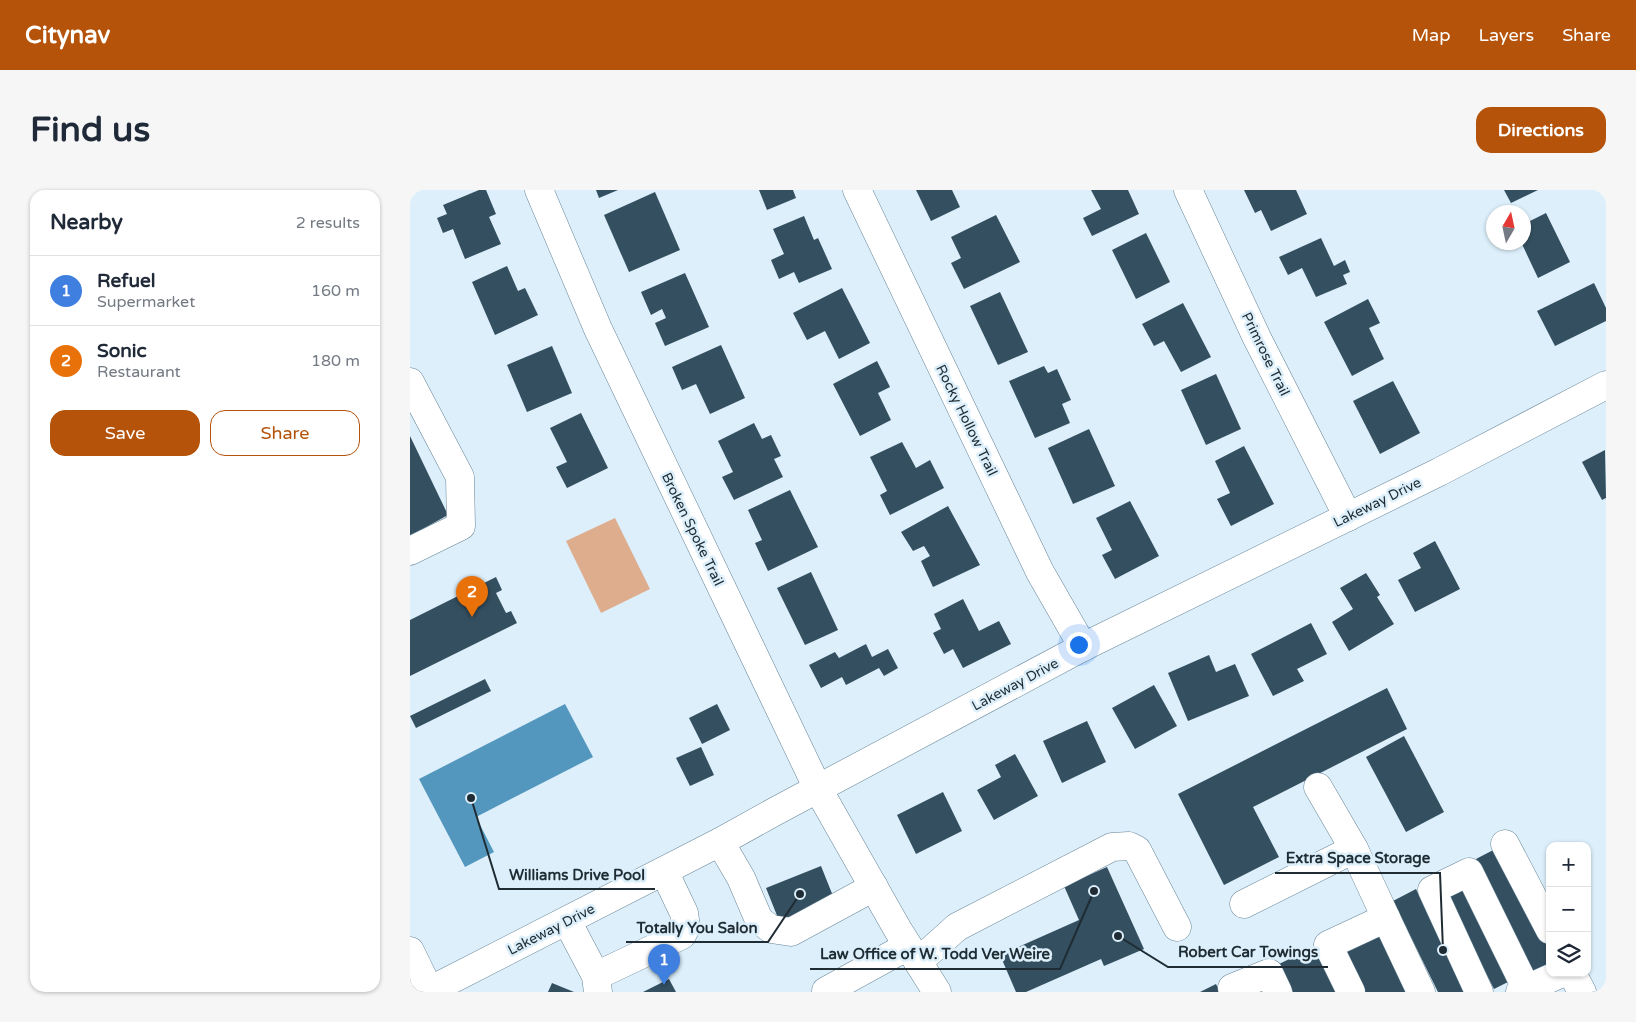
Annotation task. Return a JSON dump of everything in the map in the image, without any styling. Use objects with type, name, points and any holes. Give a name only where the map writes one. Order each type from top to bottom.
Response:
[{"type":"street","name":"Broken Spoke Trail","points":[[539,190],[602,338],[818,789],[937,992]]},
{"type":"street","name":"Rocky Hollow Trail","points":[[857,190],[1040,572],[1083,647]]},
{"type":"street","name":"Primrose Trail","points":[[1188,190],[1257,338],[1348,517]]},
{"type":"street","points":[[410,382],[460,478],[461,526],[410,551]]},
{"type":"street","name":"Lakeway Drive","points":[[429,992],[720,842],[1083,647],[1439,472],[1606,385]]},
{"type":"street","points":[[1318,788],[1354,849],[1421,992]]},
{"type":"street","points":[[720,842],[741,878],[759,920],[771,929],[791,932],[874,887]]},
{"type":"street","points":[[1505,844],[1546,922]]},
{"type":"street","points":[[826,992],[913,954],[957,926],[1112,847],[1129,846],[1137,850],[1177,927]]},
{"type":"street","points":[[1244,904],[1354,849]]},
{"type":"street","points":[[567,920],[597,984],[682,935],[686,927],[684,913],[664,870]]},
{"type":"street","points":[[1479,992],[1432,890],[1469,872],[1525,991],[1554,977]]},
{"type":"street","points":[[1351,992],[1328,945],[1386,918]]},
{"type":"street","points":[[410,951],[429,992]]},
{"type":"street","points":[[1234,992],[1232,988],[1269,973],[1278,992]]},
{"type":"street","points":[[1574,977],[1582,992]]},
{"type":"shaded area","points":[[615,518],[650,589],[601,613],[566,541]]},
{"type":"water","points":[[565,704],[593,757],[476,817],[494,852],[465,867],[419,779]]},
{"type":"building","points":[[479,190],[486,190],[496,214],[489,217],[501,244],[465,259],[453,229],[443,233],[437,218],[447,214],[443,205]]},
{"type":"building","points":[[596,190],[618,190],[599,198]]},
{"type":"building","points":[[759,190],[793,190],[796,198],[767,210]]},
{"type":"building","points":[[916,190],[952,190],[960,207],[931,221]]},
{"type":"building","points":[[1091,190],[1128,190],[1139,214],[1092,236],[1083,218],[1101,209]]},
{"type":"building","points":[[1244,190],[1296,190],[1307,214],[1271,231],[1261,210],[1255,213]]},
{"type":"building","points":[[1504,190],[1538,190],[1511,203]]},
{"type":"building","points":[[655,192],[680,250],[629,272],[604,215]]},
{"type":"building","points":[[1546,213],[1570,262],[1538,278],[1525,250],[1531,250],[1531,220]]},
{"type":"building","points":[[996,215],[1020,262],[964,289],[951,263],[961,258],[951,237]]},
{"type":"building","points":[[804,216],[814,240],[818,238],[832,269],[799,283],[794,272],[779,279],[771,260],[784,254],[773,229]]},
{"type":"building","points":[[1146,233],[1170,282],[1136,299],[1112,250]]},
{"type":"building","points":[[1321,238],[1334,266],[1345,260],[1350,272],[1343,275],[1347,284],[1316,297],[1302,268],[1288,275],[1279,257]]},
{"type":"building","points":[[507,266],[518,291],[525,288],[538,315],[495,335],[472,282]]},
{"type":"building","points":[[685,273],[709,327],[665,346],[655,323],[666,318],[662,309],[651,315],[641,292]]},
{"type":"building","points":[[1594,283],[1606,308],[1606,321],[1555,346],[1537,311]]},
{"type":"building","points":[[842,288],[870,343],[839,359],[825,331],[807,340],[793,313]]},
{"type":"building","points":[[1000,292],[1028,352],[998,365],[970,306]]},
{"type":"building","points":[[1368,299],[1380,323],[1369,328],[1384,359],[1352,376],[1324,322]]},
{"type":"building","points":[[1183,303],[1211,357],[1181,372],[1164,341],[1154,346],[1142,324]]},
{"type":"building","points":[[721,345],[745,398],[710,414],[696,384],[682,390],[672,367]]},
{"type":"building","points":[[552,346],[572,393],[527,412],[507,365]]},
{"type":"building","points":[[877,361],[890,387],[878,393],[891,420],[860,436],[833,384]]},
{"type":"building","points":[[1044,366],[1048,373],[1057,369],[1071,400],[1062,404],[1070,423],[1035,438],[1009,381]]},
{"type":"building","points":[[1216,374],[1241,429],[1206,445],[1181,390]]},
{"type":"building","points":[[1393,381],[1420,433],[1380,454],[1353,401]]},
{"type":"building","points":[[581,413],[608,468],[567,488],[556,467],[567,462],[550,428]]},
{"type":"building","points":[[754,423],[762,439],[771,435],[781,456],[774,459],[783,477],[734,500],[722,477],[733,472],[718,441]]},
{"type":"building","points":[[1089,429],[1115,486],[1073,504],[1048,448]]},
{"type":"building","points":[[410,436],[448,515],[410,536]]},
{"type":"building","points":[[902,442],[916,468],[930,460],[944,488],[890,515],[880,495],[887,491],[870,457]]},
{"type":"building","points":[[1244,446],[1274,504],[1231,526],[1217,499],[1230,493],[1215,461]]},
{"type":"building","points":[[1605,450],[1606,498],[1602,500],[1582,462]]},
{"type":"building","points":[[790,490],[818,547],[768,571],[755,543],[762,540],[748,510]]},
{"type":"building","points":[[1130,501],[1159,556],[1115,579],[1102,555],[1112,550],[1096,518]]},
{"type":"building","points":[[948,506],[980,565],[933,587],[921,561],[930,556],[924,546],[913,551],[901,532]]},
{"type":"building","points":[[1435,541],[1460,589],[1415,612],[1398,580],[1421,568],[1413,553]]},
{"type":"building","points":[[811,572],[838,630],[805,645],[777,588]]},
{"type":"building","points":[[1366,573],[1380,595],[1377,597],[1394,624],[1349,651],[1332,622],[1353,609],[1340,588]]},
{"type":"building","points":[[496,577],[502,590],[496,593],[506,613],[511,611],[517,623],[410,676],[410,620]]},
{"type":"building","points":[[963,599],[979,631],[999,621],[1011,644],[963,668],[953,649],[944,654],[933,633],[941,629],[934,614]]},
{"type":"building","points":[[1311,623],[1327,654],[1297,669],[1304,681],[1273,696],[1251,654]]},
{"type":"building","points":[[866,644],[872,657],[888,649],[898,668],[884,676],[879,668],[846,685],[842,677],[821,688],[809,665],[835,652],[839,658]]},
{"type":"building","points":[[1209,655],[1216,672],[1235,664],[1249,696],[1188,721],[1168,673]]},
{"type":"building","points":[[485,679],[491,691],[416,728],[410,716]]},
{"type":"building","points":[[1154,685],[1177,726],[1135,749],[1112,708]]},
{"type":"building","points":[[1387,688],[1407,729],[1253,807],[1279,857],[1224,885],[1178,794]]},
{"type":"building","points":[[717,704],[730,730],[702,744],[689,718]]},
{"type":"building","points":[[1087,721],[1106,762],[1062,783],[1043,741]]},
{"type":"building","points":[[1404,736],[1444,812],[1406,832],[1366,757]]},
{"type":"building","points":[[701,747],[714,775],[690,786],[676,758]]},
{"type":"building","points":[[1015,754],[1038,796],[994,820],[977,790],[1001,777],[995,765]]},
{"type":"building","points":[[943,792],[962,831],[916,854],[897,815]]},
{"type":"building","points":[[1499,847],[1546,939],[1546,965],[1533,971],[1476,859]]},
{"type":"building","points":[[821,866],[835,901],[780,923],[766,888]]},
{"type":"building","points":[[1107,867],[1144,949],[1104,966],[1101,959],[1026,992],[1016,992],[1000,955],[1079,920],[1064,886]]},
{"type":"building","points":[[1464,887],[1512,980],[1494,989],[1446,896]]},
{"type":"building","points":[[1416,889],[1467,992],[1438,992],[1393,901]]},
{"type":"building","points":[[1380,930],[1412,992],[1365,992],[1343,948]]},
{"type":"building","points":[[1316,946],[1339,992],[1293,992],[1279,964]]},
{"type":"building","points":[[669,979],[676,992],[643,992]]},
{"type":"building","points":[[552,983],[574,992],[548,992]]},
{"type":"building","points":[[1216,984],[1220,992],[1200,992]]},
{"type":"place","name":"Sonic","points":[[472,617]]},
{"type":"place","name":"Williams Drive Pool","points":[[471,798]]},
{"type":"place","name":"Law Office of W. Todd Ver Weire","points":[[1094,891]]},
{"type":"place","name":"Totally You Salon","points":[[800,894]]},
{"type":"place","name":"Robert Car Towings","points":[[1118,936]]},
{"type":"place","name":"Extra Space Storage","points":[[1443,950]]},
{"type":"place","name":"Refuel","points":[[664,985]]}]
